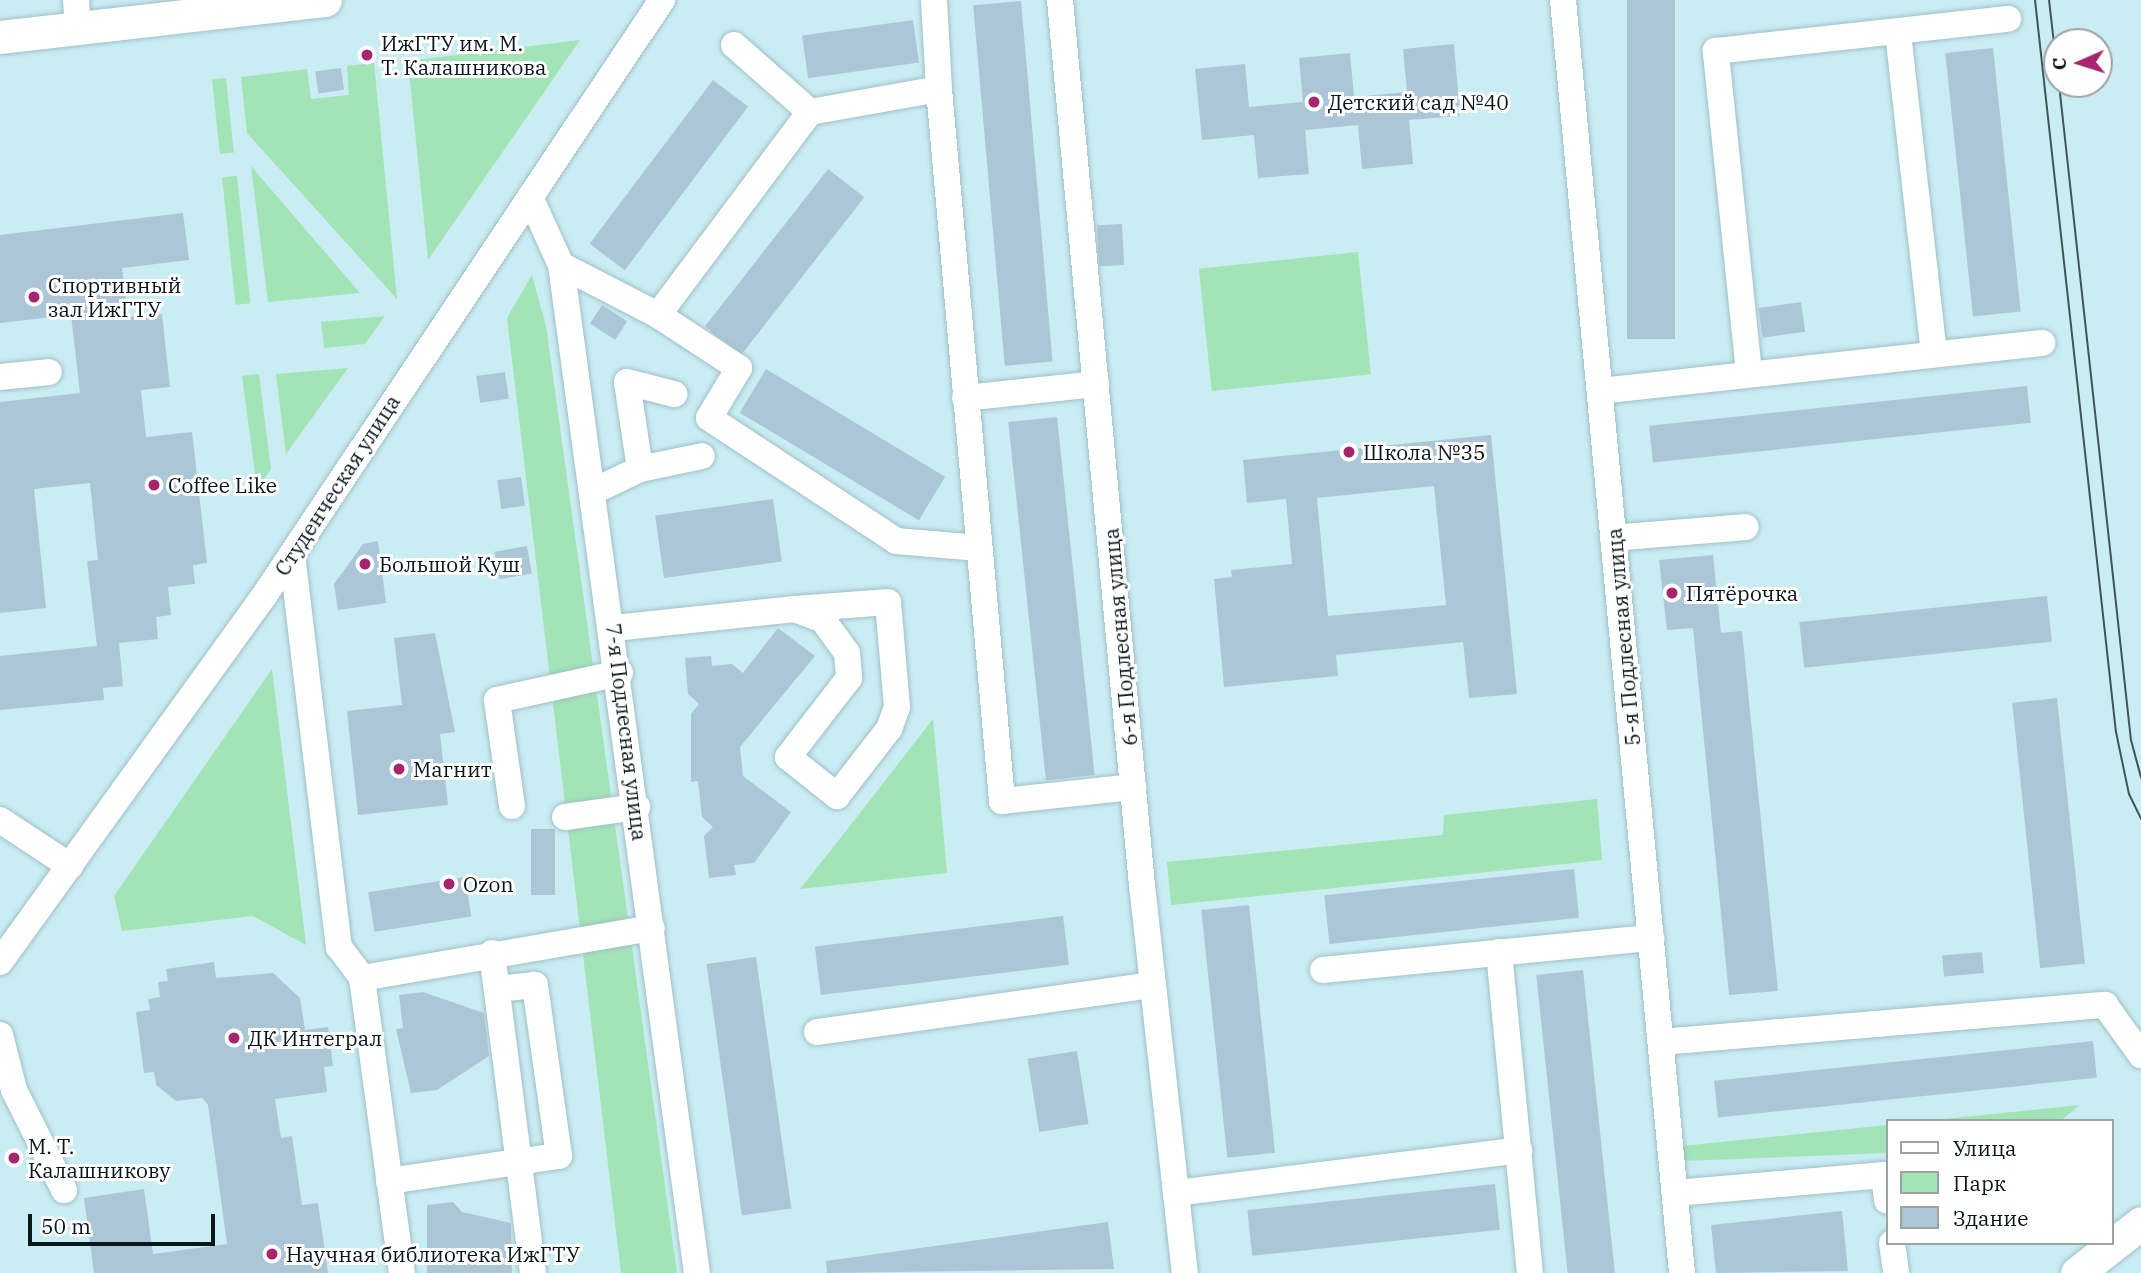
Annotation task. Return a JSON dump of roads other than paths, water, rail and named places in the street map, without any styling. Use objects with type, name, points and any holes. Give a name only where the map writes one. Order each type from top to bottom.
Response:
[{"type":"main road","points":[[0,37],[77,14],[325,0]]},
{"type":"main road","points":[[2113,1245],[2141,1223]]},
{"type":"main road","points":[[2077,1273],[2113,1245]]},
{"type":"street","name":"Студенческая улица","points":[[0,962],[292,554],[662,0]]},
{"type":"street","points":[[934,0],[965,398],[1002,801],[1133,787]]},
{"type":"street","name":"6-я Подлесная улица","points":[[1060,0],[1133,787],[1182,1272]]},
{"type":"street","name":"5-я Подлесная улица","points":[[1563,0],[1682,1273]]},
{"type":"street","points":[[1748,373],[1716,51],[2008,19]]},
{"type":"street","points":[[1898,33],[1934,354]]},
{"type":"street","points":[[734,45],[810,112]]},
{"type":"street","points":[[658,315],[810,112],[939,89]]},
{"type":"street","name":"7-я Подлесная улица","points":[[530,197],[561,265],[614,628],[697,1273]]},
{"type":"street","points":[[561,265],[658,315],[739,368],[709,418],[896,541],[979,548]]},
{"type":"street","points":[[1600,391],[2042,342]]},
{"type":"street","points":[[0,377],[50,372]]},
{"type":"street","points":[[640,469],[627,382],[674,394]]},
{"type":"street","points":[[965,398],[1096,384]]},
{"type":"street","points":[[594,491],[640,469],[702,456]]},
{"type":"street","points":[[1614,538],[1746,527]]},
{"type":"street","points":[[292,554],[339,947],[362,978],[402,1273]]},
{"type":"street","points":[[614,628],[795,609],[888,602],[897,707],[889,729],[837,796],[788,757],[849,678],[848,653],[823,620],[795,609]]},
{"type":"street","points":[[512,806],[497,700],[620,673]]},
{"type":"street","points":[[565,817],[637,807]]},
{"type":"street","points":[[0,820],[69,866]]},
{"type":"street","points":[[362,978],[492,953],[652,928]]},
{"type":"street","points":[[1322,970],[1651,938]]},
{"type":"street","points":[[1499,952],[1530,1273]]},
{"type":"street","points":[[492,953],[533,1273]]},
{"type":"street","points":[[389,1181],[559,1156],[535,985],[496,989]]},
{"type":"street","points":[[817,1032],[1153,985]]},
{"type":"street","points":[[1661,1042],[2105,1005],[2141,1055]]},
{"type":"street","points":[[0,1035],[14,1090],[64,1190]]},
{"type":"street","points":[[1176,1193],[1518,1150]]},
{"type":"street","points":[[1675,1193],[1884,1175],[1885,1184]]},
{"type":"street","points":[[1892,1245],[1896,1273]]},
{"type":"tram line","points":[[2035,0],[2116,732],[2129,794],[2141,819]]},
{"type":"tram line","points":[[2049,0],[2052,28]]},
{"type":"tram line","points":[[2061,98],[2131,740],[2141,778]]},
{"type":"place","name":"ИжГТУ им. М. Т. Калашникова","points":[[367,55]]},
{"type":"place","name":"Детский сад №40","points":[[1314,102]]},
{"type":"place","name":"Спортивный зал ИжГТУ","points":[[34,297]]},
{"type":"place","name":"Школа №35","points":[[1349,452]]},
{"type":"place","name":"Coffee Like","points":[[154,485]]},
{"type":"place","name":"Большой Куш","points":[[365,564]]},
{"type":"place","name":"Пятёрочка","points":[[1672,593]]},
{"type":"place","name":"Магнит","points":[[399,769]]},
{"type":"place","name":"Ozon","points":[[449,884]]},
{"type":"place","name":"ДК Интеграл","points":[[234,1038]]},
{"type":"place","name":"М. Т. Калашникову","points":[[14,1158]]},
{"type":"place","name":"Научная библиотека ИжГТУ","points":[[272,1254]]}]
